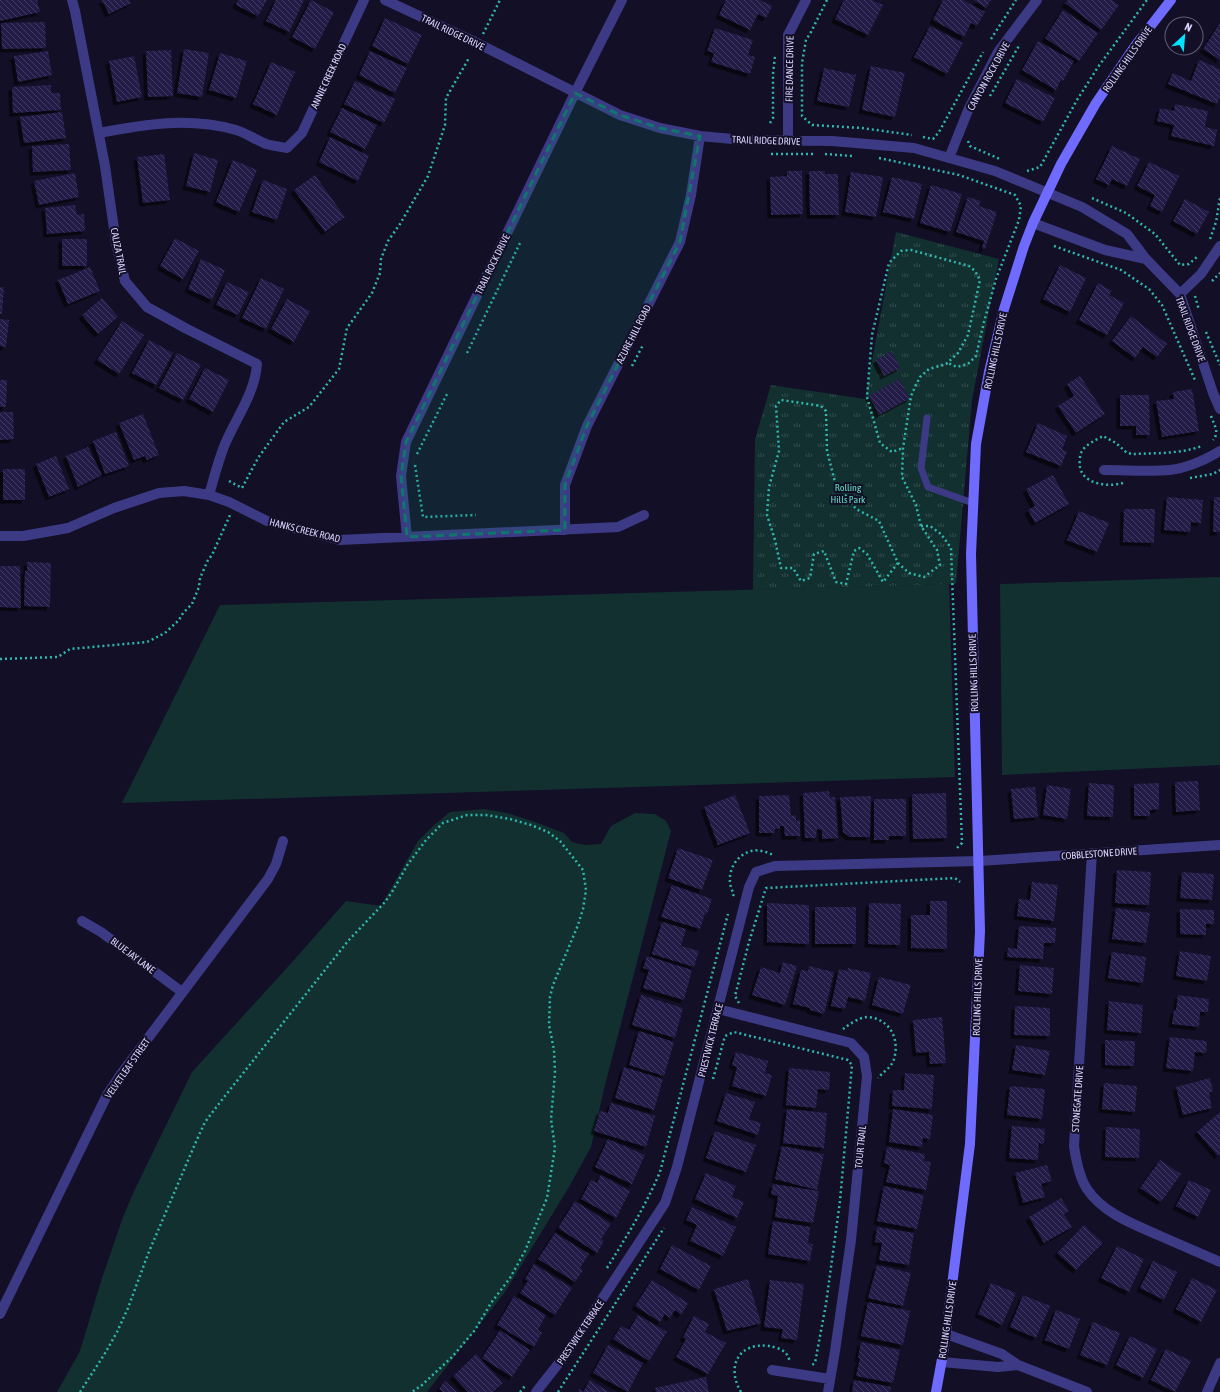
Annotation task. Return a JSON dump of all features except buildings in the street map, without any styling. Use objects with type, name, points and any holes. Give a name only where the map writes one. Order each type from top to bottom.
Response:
[{"type":"street","name":"CALIZA TRAIL","points":[[72,0],[99,133],[116,243],[125,281],[147,306],[187,329],[257,364],[256,378],[224,445],[209,495]]},
{"type":"street","name":"ANNIE CREEK ROAD","points":[[99,133],[147,124],[177,122],[208,124],[237,130],[267,144],[287,148],[302,133],[364,0]]},
{"type":"street","name":"TRAIL RIDGE DRIVE","points":[[385,0],[471,40],[620,116],[660,128],[700,136],[743,140],[832,141],[914,148],[995,171],[1082,207],[1127,234],[1146,259],[1180,294],[1213,393],[1220,409]]},
{"type":"street","name":"TRAIL ROCK DRIVE","points":[[407,537],[401,476],[406,442],[575,93],[622,0]]},
{"type":"street","name":"FIRE DANCE DRIVE","points":[[788,141],[788,35],[806,0]]},
{"type":"street","name":"CANYON ROCK DRIVE","points":[[949,158],[969,108],[998,52],[1037,0]]},
{"type":"street","name":"ROLLING HILLS DRIVE","points":[[936,1392],[946,1334],[970,1144],[980,931],[971,593],[971,554],[976,444],[989,372],[1004,309],[1024,246],[1046,192],[1078,133],[1100,98],[1135,46],[1171,0]]},
{"type":"street","name":"AZURE HILL ROAD","points":[[566,530],[566,485],[586,426],[680,242],[691,195],[700,136]]},
{"type":"street","points":[[1033,223],[1105,250],[1146,259]]},
{"type":"street","points":[[1180,294],[1201,274],[1220,246]]},
{"type":"street","points":[[1104,470],[1171,470],[1190,465],[1220,451]]},
{"type":"street","name":"HANKS CREEK ROAD","points":[[0,536],[23,536],[68,528],[114,508],[160,493],[184,491],[209,495],[230,502],[267,521],[340,540],[618,527],[644,515]]},
{"type":"street","name":"VELVETLEAF STREET","points":[[0,1314],[93,1120],[107,1096],[121,1074],[268,879],[276,864],[283,841]]},
{"type":"street","name":"COBBLESTONE DRIVE","points":[[979,861],[1220,845]]},
{"type":"street","name":"STONEGATE DRIVE","points":[[1092,853],[1074,1146],[1076,1161],[1086,1188],[1094,1198],[1108,1209],[1125,1220],[1220,1262]]},
{"type":"street","name":"PRESTWICK TERRACE","points":[[536,1392],[566,1354],[665,1203],[679,1160],[749,887],[756,872],[775,866],[979,861]]},
{"type":"street","name":"BLUE JAY LANE","points":[[82,921],[101,932],[182,992]]},
{"type":"street","name":"TOUR TRAIL","points":[[718,1009],[851,1043],[864,1057],[867,1076],[851,1240],[828,1392]]},
{"type":"street","points":[[946,1334],[1002,1354],[1018,1365],[1087,1392]]},
{"type":"street","points":[[942,1362],[998,1367],[1018,1365]]},
{"type":"street","points":[[1207,1392],[1220,1363]]},
{"type":"street","points":[[772,1370],[830,1379]]},
{"type":"lane","points":[[927,418],[921,468],[928,487],[973,503]]},
{"type":"path","points":[[483,34],[500,0]]},
{"type":"path","points":[[827,0],[806,40],[802,63],[802,116],[812,125],[897,132],[933,139]]},
{"type":"path","points":[[1034,169],[1040,167],[1073,106],[1098,67],[1147,0]]},
{"type":"path","points":[[989,97],[1024,38]]},
{"type":"path","points":[[229,481],[242,488],[258,458],[284,422],[309,407],[339,369],[347,328],[372,293],[380,272],[382,259],[388,241],[400,224],[428,176],[444,125],[446,98],[469,58]]},
{"type":"path","points":[[966,137],[970,146]]},
{"type":"path","points":[[771,154],[817,154]]},
{"type":"path","points":[[825,154],[855,156]]},
{"type":"path","points":[[878,158],[960,175],[1015,194],[1022,206],[1019,220],[996,280],[976,356],[968,364],[957,367],[948,363]]},
{"type":"path","points":[[1087,196],[1126,213],[1155,234],[1180,265],[1189,264],[1200,255]]},
{"type":"path","points":[[1207,244],[1211,238],[1216,222],[1220,198]]},
{"type":"path","points":[[467,353],[521,241]]},
{"type":"path","points":[[1054,246],[1120,270],[1149,289],[1162,305],[1196,382]]},
{"type":"path","points":[[898,563],[883,582],[867,554],[859,548],[854,552],[846,584],[836,582],[824,551],[814,554],[810,578],[801,581],[792,568],[781,568],[775,540],[766,515],[769,487],[779,451],[776,406],[781,400],[821,406],[826,411],[827,451],[835,482],[856,509],[880,521],[898,563],[909,573],[924,577],[940,565],[937,550],[921,526],[916,505],[902,477],[903,448],[911,396],[920,376],[929,369],[948,363],[958,352],[968,335],[980,280],[975,271],[969,266],[911,250],[901,251],[888,263],[872,335],[867,397],[880,444],[892,452],[903,448]]},
{"type":"path","points":[[1195,295],[1199,310]]},
{"type":"path","points":[[1204,325],[1220,365]]},
{"type":"path","points":[[448,392],[414,459],[423,517],[476,515]]},
{"type":"path","points":[[1208,410],[1217,431],[1217,436],[1212,443]]},
{"type":"path","points":[[1092,442],[1103,436],[1116,443],[1127,453],[1133,454],[1172,453],[1193,450],[1205,445]]},
{"type":"path","points":[[0,659],[58,657],[70,649],[148,642],[165,633],[192,604],[199,587],[200,578],[230,514]]},
{"type":"path","points":[[921,526],[930,526],[941,534],[951,548],[962,843],[959,847]]},
{"type":"path","points":[[80,1392],[104,1356],[117,1332],[128,1308],[148,1254],[205,1122],[220,1101],[348,941],[385,902],[408,864],[426,840],[443,823],[467,815],[486,815],[510,819],[548,832],[560,841],[583,870],[586,890],[583,909],[578,926],[552,985],[550,997],[549,1025],[554,1050],[555,1073],[550,1119],[555,1148],[547,1198],[525,1251],[510,1278],[491,1303],[475,1330],[452,1357],[422,1385],[412,1392]]},
{"type":"path","points":[[737,1000],[736,996],[748,949],[766,888],[955,878],[960,882]]},
{"type":"path","points":[[729,1034],[734,1032],[848,1060],[852,1065],[840,1200],[827,1296],[815,1363],[812,1366]]},
{"type":"highlighted area","points":[[575,93],[620,115],[660,128],[700,136],[680,242],[587,426],[565,485],[565,530],[407,537],[401,476],[406,442]]},
{"type":"green space","name":"Rolling Hills Park","points":[[896,232],[999,259],[972,400],[956,584],[753,590],[755,439],[771,385],[865,399]]},
{"type":"green space","points":[[1220,577],[1220,765],[1002,775],[1000,584]]},
{"type":"green space","points":[[949,584],[955,777],[122,803],[220,605]]},
{"type":"green space","points":[[484,809],[507,813],[535,822],[564,833],[572,842],[585,845],[601,844],[611,826],[635,813],[655,814],[666,821],[671,831],[604,1089],[591,1147],[569,1187],[505,1292],[427,1392],[57,1392],[80,1351],[102,1278],[123,1217],[192,1072],[346,901],[381,906],[418,841],[433,826],[450,812]]}]
